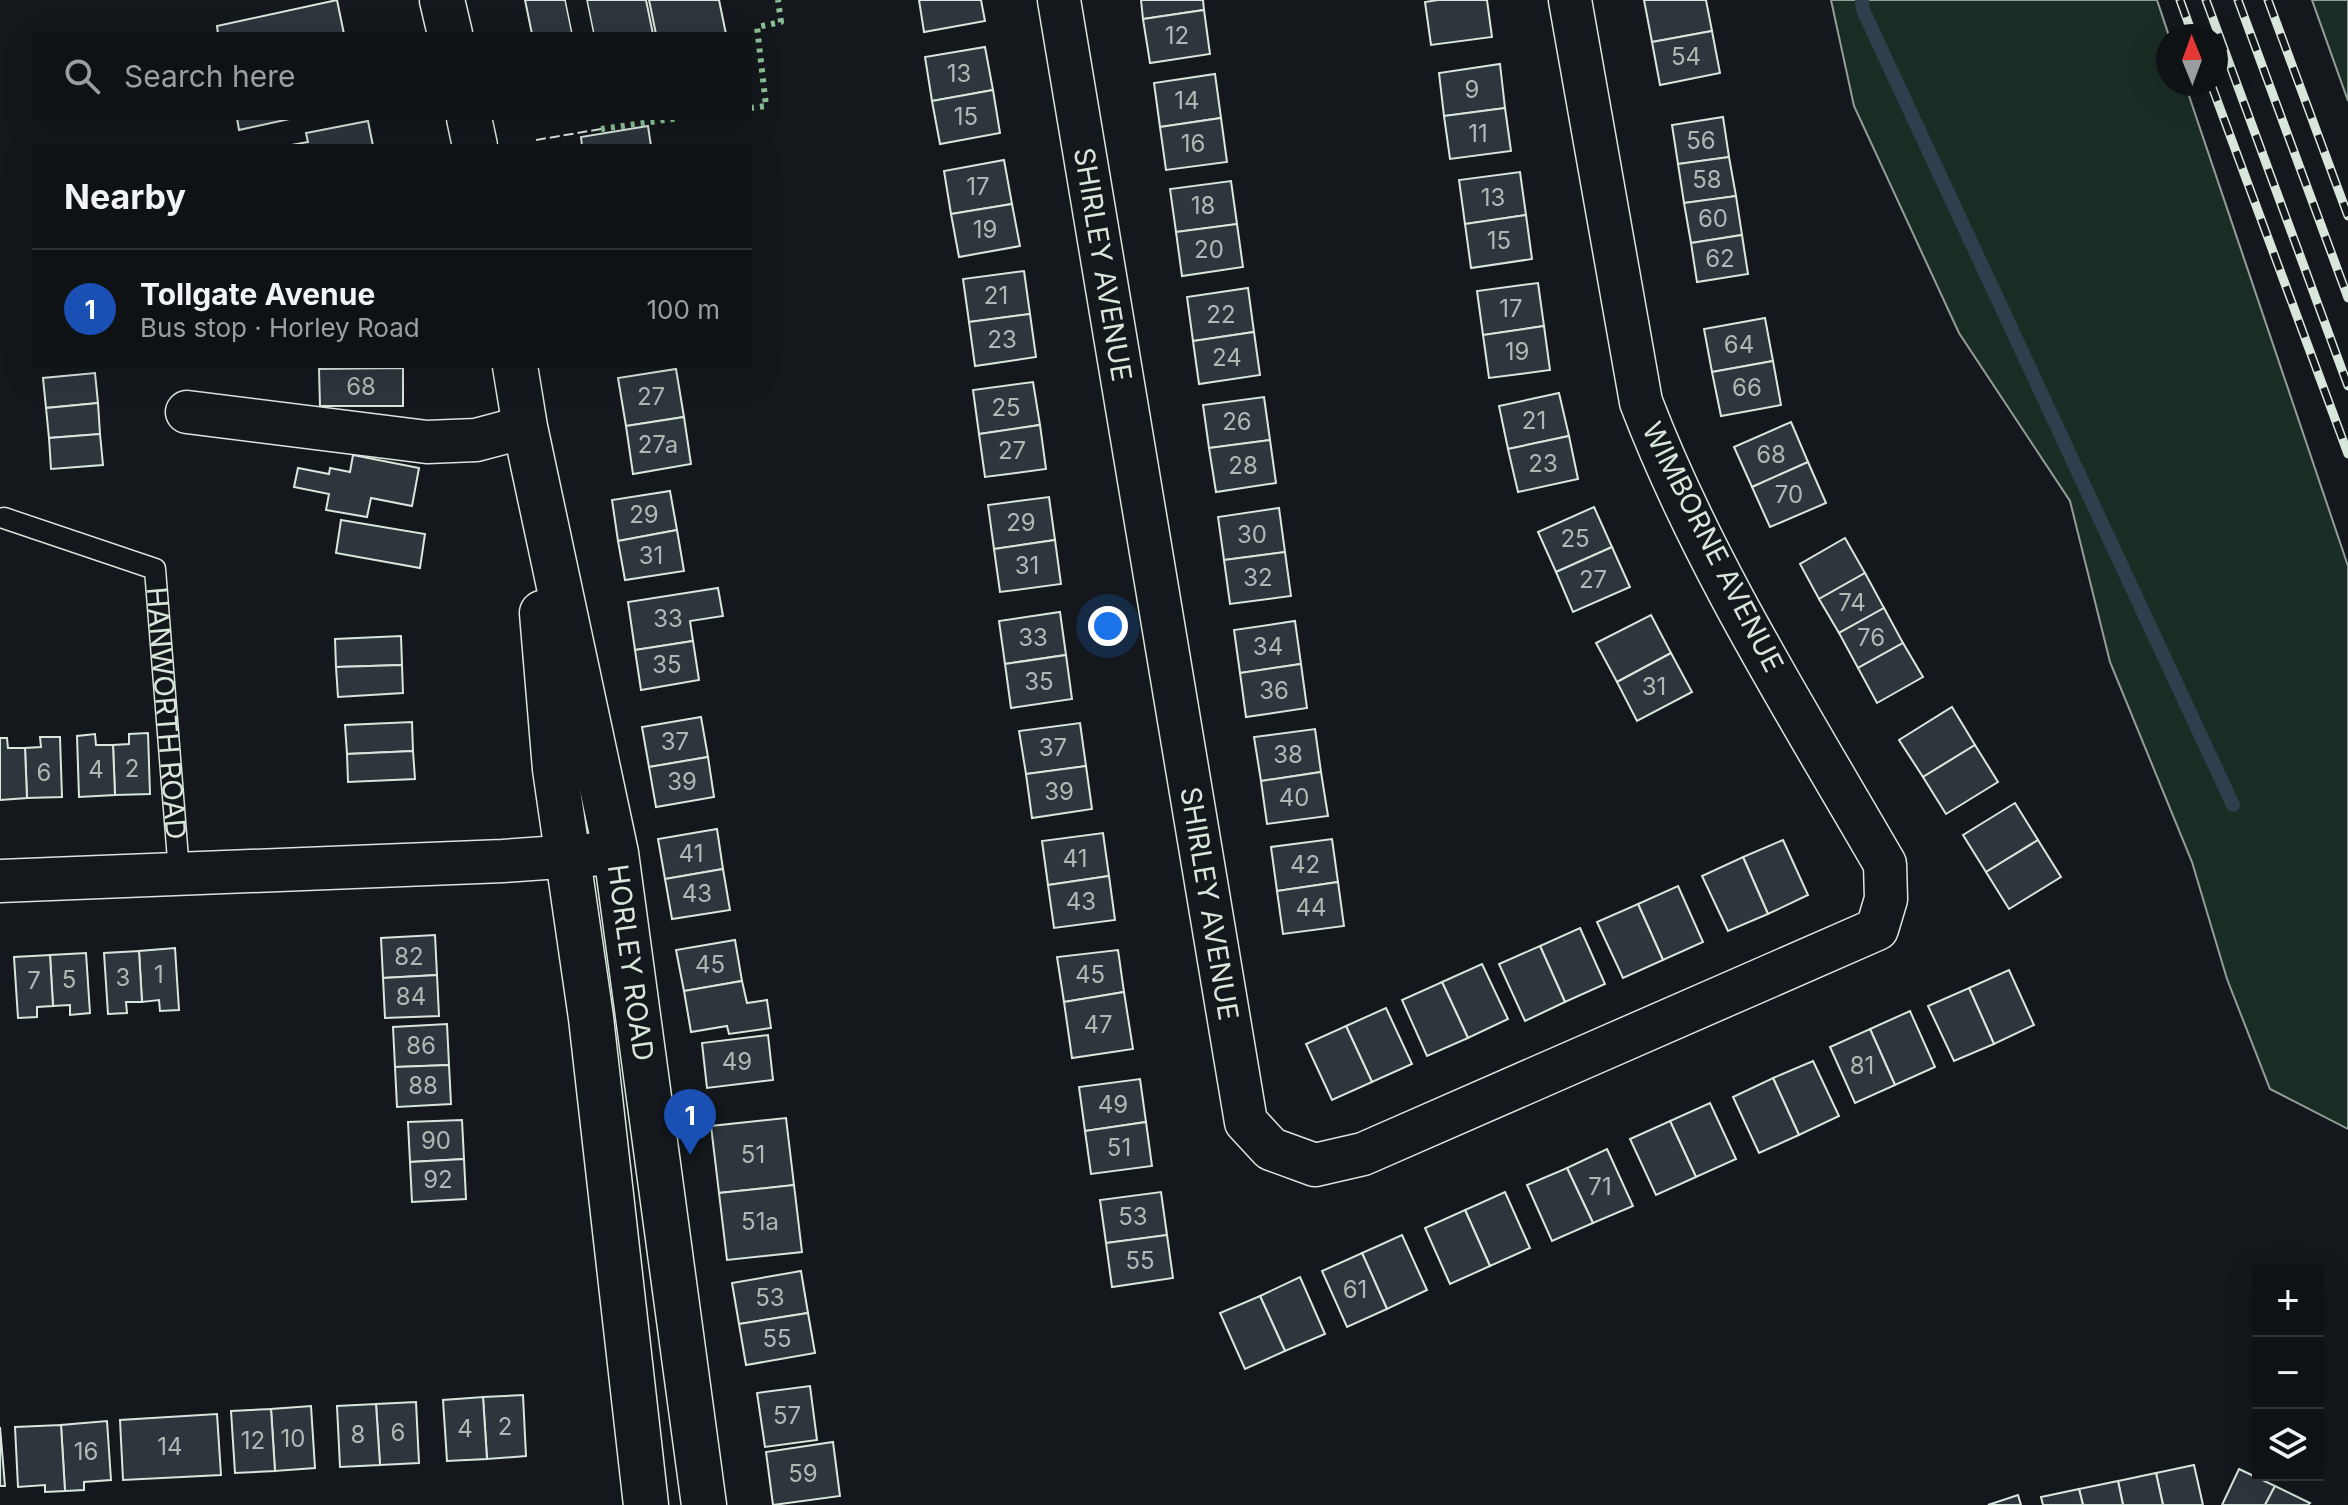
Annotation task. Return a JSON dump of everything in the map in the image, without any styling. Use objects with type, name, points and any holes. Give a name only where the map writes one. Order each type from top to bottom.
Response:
[{"type":"main road","points":[[442,0],[450,32]]},
{"type":"main road","points":[[469,120],[475,144]]},
{"type":"main road","name":"HORLEY ROAD","points":[[515,368],[525,427],[616,853],[704,1505]]},
{"type":"main road","name":"HORLEY ROAD","points":[[525,427],[555,769],[591,1018],[646,1505]]},
{"type":"street","name":"SHIRLEY AVENUE","points":[[1059,0],[1246,1122],[1271,1149],[1315,1165],[1363,1154],[1877,929]]},
{"type":"street","name":"WIMBORNE AVENUE","points":[[1570,0],[1641,402],[1665,464],[1758,643],[1885,864],[1886,899],[1877,929]]},
{"type":"street","points":[[187,412],[427,442],[476,440],[525,427]]},
{"type":"street","name":"HANWORTH ROAD","points":[[0,881],[616,853]]},
{"type":"lane","points":[[576,0],[583,32]]},
{"type":"lane","name":"HANWORTH ROAD","points":[[4,518],[155,569],[179,872]]},
{"type":"green space","points":[[1831,0],[2157,0],[2165,24],[2156,24],[2156,96],[2189,96],[2348,566],[2348,1129],[2270,1089],[2227,979],[2192,862],[2110,662],[2070,501],[1959,333],[1854,106]]},
{"type":"green space","points":[[2312,0],[2348,0],[2348,101]]},
{"type":"building","points":[[337,0],[344,32],[218,32],[217,26]]},
{"type":"building","points":[[525,0],[646,0],[653,32],[532,32]]},
{"type":"building","points":[[649,0],[719,0],[726,32],[656,32]]},
{"type":"building","points":[[919,0],[981,0],[985,21],[924,32]]},
{"type":"building","points":[[1141,0],[1203,0],[1204,10],[1143,19]]},
{"type":"building","points":[[1487,0],[1492,37],[1431,45],[1425,2]]},
{"type":"building","points":[[1644,0],[1706,0],[1712,31],[1652,42]]},
{"type":"building","points":[[1204,10],[1210,54],[1150,63],[1143,19]]},
{"type":"building","points":[[1712,31],[1720,73],[1660,85],[1652,42]]},
{"type":"building","points":[[985,47],[993,90],[932,101],[925,57]]},
{"type":"building","points":[[1500,64],[1505,108],[1444,116],[1439,73]]},
{"type":"building","points":[[1215,74],[1221,118],[1160,127],[1154,83]]},
{"type":"building","points":[[993,90],[1000,133],[940,144],[932,101]]},
{"type":"building","points":[[1505,108],[1511,151],[1450,159],[1444,116]]},
{"type":"building","points":[[1723,117],[1729,157],[1678,164],[1672,125]]},
{"type":"building","points":[[1221,118],[1227,162],[1166,170],[1160,127]]},
{"type":"building","points":[[237,120],[285,120],[239,130]]},
{"type":"building","points":[[368,121],[373,144],[297,144],[308,142],[306,133]]},
{"type":"building","points":[[648,126],[651,144],[582,144],[581,137]]},
{"type":"building","points":[[1729,157],[1736,196],[1684,203],[1678,164]]},
{"type":"building","points":[[1004,160],[1012,204],[951,214],[944,171]]},
{"type":"building","points":[[1520,172],[1526,215],[1465,224],[1459,180]]},
{"type":"building","points":[[1231,181],[1237,224],[1176,232],[1170,189]]},
{"type":"building","points":[[1736,196],[1742,235],[1691,243],[1684,203]]},
{"type":"building","points":[[1012,204],[1020,246],[959,257],[951,214]]},
{"type":"building","points":[[1526,215],[1532,259],[1471,268],[1465,224]]},
{"type":"building","points":[[1237,224],[1243,267],[1182,276],[1176,232]]},
{"type":"building","points":[[1742,235],[1748,274],[1697,282],[1691,243]]},
{"type":"building","points":[[1024,271],[1030,314],[969,322],[963,279]]},
{"type":"building","points":[[1538,283],[1544,326],[1483,335],[1477,291]]},
{"type":"building","points":[[1248,288],[1254,332],[1193,341],[1187,297]]},
{"type":"building","points":[[1030,314],[1036,357],[975,366],[969,322]]},
{"type":"building","points":[[1765,318],[1773,361],[1712,372],[1704,329]]},
{"type":"building","points":[[1544,326],[1550,370],[1489,378],[1483,335]]},
{"type":"building","points":[[1254,332],[1260,375],[1199,384],[1193,341]]},
{"type":"building","points":[[1773,361],[1781,405],[1721,416],[1712,372]]},
{"type":"building","points":[[403,368],[403,406],[320,406],[319,369]]},
{"type":"building","points":[[676,369],[684,417],[626,426],[618,378]]},
{"type":"building","points":[[95,373],[98,403],[46,408],[43,378]]},
{"type":"building","points":[[1033,382],[1040,425],[979,434],[973,390]]},
{"type":"building","points":[[1559,393],[1569,436],[1508,449],[1499,406]]},
{"type":"building","points":[[1264,397],[1270,440],[1209,448],[1203,405]]},
{"type":"building","points":[[98,403],[100,434],[49,438],[46,408]]},
{"type":"building","points":[[684,417],[691,464],[633,474],[626,426]]},
{"type":"building","points":[[1791,422],[1808,462],[1752,487],[1734,447]]},
{"type":"building","points":[[1040,425],[1046,469],[985,477],[979,434]]},
{"type":"building","points":[[100,434],[103,465],[51,469],[49,438]]},
{"type":"building","points":[[1569,436],[1578,479],[1518,492],[1508,449]]},
{"type":"building","points":[[1270,440],[1276,483],[1216,492],[1209,448]]},
{"type":"building","points":[[353,455],[419,468],[412,506],[371,498],[367,517],[326,510],[329,494],[294,487],[298,468],[329,474],[330,468],[350,472]]},
{"type":"building","points":[[1808,462],[1826,503],[1770,527],[1752,487]]},
{"type":"building","points":[[670,491],[677,530],[618,541],[612,500]]},
{"type":"building","points":[[1049,497],[1055,540],[994,549],[988,505]]},
{"type":"building","points":[[1594,507],[1612,547],[1556,572],[1538,532]]},
{"type":"building","points":[[1279,508],[1285,552],[1224,560],[1218,517]]},
{"type":"building","points":[[341,520],[425,534],[420,568],[336,553]]},
{"type":"building","points":[[677,530],[684,571],[625,580],[618,541]]},
{"type":"building","points":[[1845,538],[1865,573],[1819,599],[1800,564]]},
{"type":"building","points":[[1055,540],[1061,584],[1000,592],[994,549]]},
{"type":"building","points":[[1612,547],[1630,587],[1573,612],[1556,572]]},
{"type":"building","points":[[1285,552],[1291,596],[1230,604],[1224,560]]},
{"type":"building","points":[[1865,573],[1884,608],[1839,633],[1819,599]]},
{"type":"building","points":[[718,588],[723,616],[690,621],[693,641],[635,650],[628,602]]},
{"type":"building","points":[[1884,608],[1903,643],[1858,668],[1839,633]]},
{"type":"building","points":[[1060,612],[1066,655],[1005,664],[999,621]]},
{"type":"building","points":[[1651,615],[1671,653],[1617,682],[1596,643]]},
{"type":"building","points":[[1295,621],[1301,664],[1240,673],[1234,630]]},
{"type":"building","points":[[401,636],[402,665],[336,667],[335,639]]},
{"type":"building","points":[[693,641],[699,680],[641,690],[635,650]]},
{"type":"building","points":[[1903,643],[1923,677],[1877,703],[1858,668]]},
{"type":"building","points":[[1671,653],[1692,692],[1637,721],[1617,682]]},
{"type":"building","points":[[1066,655],[1072,699],[1011,708],[1005,664]]},
{"type":"building","points":[[1301,664],[1307,708],[1246,717],[1240,673]]},
{"type":"building","points":[[402,665],[403,693],[338,697],[336,667]]},
{"type":"building","points":[[1952,707],[1975,745],[1923,777],[1899,740]]},
{"type":"building","points":[[701,717],[708,757],[649,767],[642,727]]},
{"type":"building","points":[[412,722],[413,751],[347,754],[345,725]]},
{"type":"building","points":[[1080,723],[1086,766],[1026,774],[1019,731]]},
{"type":"building","points":[[1315,729],[1321,772],[1261,781],[1254,737]]},
{"type":"building","points":[[148,733],[150,794],[115,795],[113,745],[129,744],[129,734]]},
{"type":"building","points":[[95,734],[96,745],[113,745],[115,795],[79,797],[77,736]]},
{"type":"building","points":[[40,737],[60,737],[62,797],[27,798],[25,748],[41,747]]},
{"type":"building","points":[[0,738],[7,738],[8,748],[25,748],[27,798],[0,800]]},
{"type":"building","points":[[1975,745],[1998,782],[1946,814],[1923,777]]},
{"type":"building","points":[[413,751],[415,779],[348,782],[347,754]]},
{"type":"building","points":[[708,757],[714,797],[656,807],[649,767]]},
{"type":"building","points":[[1086,766],[1092,809],[1032,818],[1026,774]]},
{"type":"building","points":[[1321,772],[1328,816],[1267,824],[1261,781]]},
{"type":"building","points":[[2015,803],[2038,840],[1986,872],[1963,835]]},
{"type":"building","points":[[717,829],[723,869],[665,879],[658,839]]},
{"type":"building","points":[[1103,833],[1109,876],[1048,885],[1042,841]]},
{"type":"building","points":[[1332,839],[1338,882],[1277,891],[1271,847]]},
{"type":"building","points":[[1783,840],[1808,895],[1768,914],[1743,857]]},
{"type":"building","points":[[2038,840],[2061,877],[2009,909],[1986,872]]},
{"type":"building","points":[[1743,857],[1768,914],[1728,931],[1702,876]]},
{"type":"building","points":[[723,869],[730,910],[672,919],[665,879]]},
{"type":"building","points":[[1109,876],[1115,920],[1054,928],[1048,885]]},
{"type":"building","points":[[1338,882],[1344,926],[1283,934],[1277,891]]},
{"type":"building","points":[[1678,886],[1703,942],[1663,960],[1638,904]]},
{"type":"building","points":[[1638,904],[1663,960],[1623,978],[1597,922]]},
{"type":"building","points":[[1580,928],[1605,984],[1565,1002],[1540,946]]},
{"type":"building","points":[[435,935],[437,975],[383,978],[381,938]]},
{"type":"building","points":[[735,940],[742,981],[684,991],[676,950]]},
{"type":"building","points":[[1540,946],[1565,1002],[1525,1021],[1499,964]]},
{"type":"building","points":[[175,948],[179,1010],[160,1011],[159,1000],[142,1002],[139,951]]},
{"type":"building","points":[[1118,950],[1124,992],[1064,1002],[1057,957]]},
{"type":"building","points":[[139,951],[142,1002],[126,1002],[127,1013],[108,1014],[104,953]]},
{"type":"building","points":[[86,953],[90,1013],[70,1015],[70,1005],[53,1006],[50,955]]},
{"type":"building","points":[[50,955],[53,1006],[37,1007],[37,1017],[18,1018],[14,957]]},
{"type":"building","points":[[1482,964],[1508,1019],[1468,1038],[1442,982]]},
{"type":"building","points":[[2009,970],[2034,1025],[1994,1044],[1969,988]]},
{"type":"building","points":[[437,975],[439,1016],[385,1018],[383,978]]},
{"type":"building","points":[[742,981],[747,1003],[767,1000],[771,1028],[729,1034],[727,1026],[691,1032],[684,991]]},
{"type":"building","points":[[1442,982],[1468,1038],[1427,1056],[1402,1000]]},
{"type":"building","points":[[1969,988],[1994,1044],[1954,1061],[1928,1006]]},
{"type":"building","points":[[1124,992],[1133,1049],[1072,1058],[1064,1002]]},
{"type":"building","points":[[1386,1008],[1412,1064],[1372,1082],[1346,1026]]},
{"type":"building","points":[[1910,1011],[1935,1067],[1895,1085],[1870,1029]]},
{"type":"building","points":[[447,1024],[449,1065],[395,1067],[393,1027]]},
{"type":"building","points":[[1346,1026],[1372,1082],[1332,1100],[1306,1044]]},
{"type":"building","points":[[1870,1029],[1895,1085],[1855,1103],[1830,1047]]},
{"type":"building","points":[[768,1035],[773,1080],[707,1088],[702,1043]]},
{"type":"building","points":[[1813,1061],[1839,1116],[1799,1135],[1773,1078]]},
{"type":"building","points":[[449,1065],[451,1104],[397,1107],[395,1067]]},
{"type":"building","points":[[1773,1078],[1799,1135],[1759,1153],[1733,1097]]},
{"type":"building","points":[[1140,1079],[1146,1122],[1085,1131],[1079,1087]]},
{"type":"building","points":[[1710,1103],[1736,1159],[1696,1177],[1670,1121]]},
{"type":"building","points":[[786,1118],[794,1185],[719,1193],[711,1126]]},
{"type":"building","points":[[462,1120],[464,1159],[410,1162],[408,1122]]},
{"type":"building","points":[[1670,1121],[1696,1177],[1656,1195],[1630,1139]]},
{"type":"building","points":[[1146,1122],[1152,1166],[1091,1174],[1085,1131]]},
{"type":"building","points":[[1607,1149],[1633,1206],[1593,1223],[1567,1168]]},
{"type":"building","points":[[464,1159],[466,1199],[412,1202],[410,1162]]},
{"type":"building","points":[[1567,1168],[1593,1223],[1552,1241],[1527,1185]]},
{"type":"building","points":[[794,1185],[802,1252],[727,1260],[719,1193]]},
{"type":"building","points":[[1161,1192],[1167,1235],[1106,1243],[1100,1200]]},
{"type":"building","points":[[1505,1192],[1530,1248],[1490,1266],[1465,1210]]},
{"type":"building","points":[[1465,1210],[1490,1266],[1450,1284],[1425,1228]]},
{"type":"building","points":[[1167,1235],[1173,1278],[1112,1287],[1106,1243]]},
{"type":"building","points":[[1402,1235],[1427,1290],[1387,1309],[1362,1253]]},
{"type":"building","points":[[1362,1253],[1387,1309],[1347,1327],[1322,1271]]},
{"type":"building","points":[[801,1271],[808,1313],[739,1324],[732,1283]]},
{"type":"building","points":[[1300,1277],[1325,1334],[1285,1351],[1260,1296]]},
{"type":"building","points":[[1260,1296],[1285,1351],[1245,1369],[1220,1313]]},
{"type":"building","points":[[808,1313],[815,1353],[746,1365],[739,1324]]},
{"type":"building","points":[[810,1386],[817,1440],[765,1447],[757,1393]]},
{"type":"building","points":[[523,1395],[526,1456],[487,1459],[483,1397]]},
{"type":"building","points":[[483,1397],[487,1459],[447,1461],[443,1400]]},
{"type":"building","points":[[416,1402],[419,1463],[380,1465],[376,1404]]},
{"type":"building","points":[[376,1404],[380,1465],[340,1467],[337,1406]]},
{"type":"building","points":[[311,1406],[315,1468],[275,1471],[271,1409]]},
{"type":"building","points":[[271,1409],[275,1471],[235,1473],[231,1411]]},
{"type":"building","points":[[217,1414],[221,1475],[123,1480],[120,1420]]},
{"type":"building","points":[[107,1421],[111,1480],[84,1482],[84,1490],[65,1491],[61,1425]]},
{"type":"building","points":[[61,1425],[65,1491],[45,1492],[45,1485],[18,1487],[15,1427]]},
{"type":"building","points":[[0,1427],[5,1486],[0,1486]]},
{"type":"building","points":[[833,1442],[840,1496],[773,1505],[766,1452]]},
{"type":"building","points":[[2194,1465],[2203,1505],[2163,1505],[2156,1473]]},
{"type":"building","points":[[2239,1469],[2252,1475],[2252,1481],[2264,1481],[2275,1486],[2265,1505],[2222,1505]]},
{"type":"building","points":[[2156,1473],[2163,1505],[2123,1505],[2118,1481]]},
{"type":"building","points":[[2118,1481],[2123,1505],[2083,1505],[2079,1489]]},
{"type":"building","points":[[2275,1486],[2310,1503],[2265,1505]]},
{"type":"building","points":[[2079,1489],[2083,1505],[2043,1505],[2041,1497]]},
{"type":"building","points":[[2018,1495],[2021,1505],[1988,1505]]},
{"type":"waterway","points":[[1862,0],[1863,10],[2233,805]]},
{"type":"railway","points":[[2180,0],[2189,24]]},
{"type":"railway","points":[[2206,0],[2348,386]]},
{"type":"railway","points":[[2238,0],[2348,298]]},
{"type":"railway","points":[[2268,0],[2348,216]]},
{"type":"railway","points":[[2215,96],[2348,454]]},
{"type":"hedge","points":[[752,108],[766,106],[757,27],[781,22],[778,0]]},
{"type":"hedge","points":[[601,129],[665,120]]},
{"type":"fence","points":[[536,140],[601,129]]},
{"type":"place","name":"Tollgate Avenue","points":[[690,1155]]}]
